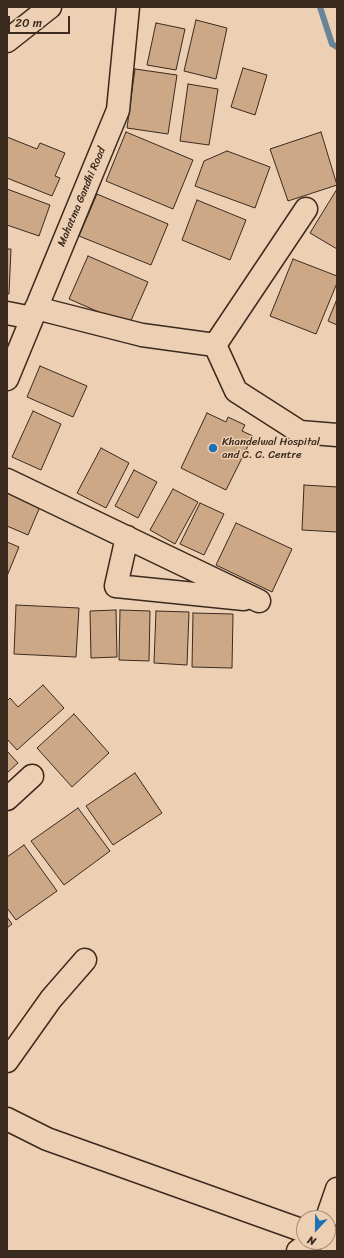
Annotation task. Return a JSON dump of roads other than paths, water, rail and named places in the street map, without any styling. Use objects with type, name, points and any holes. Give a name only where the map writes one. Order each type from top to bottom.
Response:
[{"type":"street","points":[[7,41],[50,7]]},
{"type":"street","name":"Mahatma Gandhi Road","points":[[7,379],[118,110],[128,7]]},
{"type":"street","points":[[215,345],[306,209]]},
{"type":"street","points":[[7,313],[34,313],[142,335],[215,345]]},
{"type":"street","points":[[215,345],[236,391],[300,432],[337,435]]},
{"type":"street","points":[[7,480],[127,537],[245,594],[259,600],[116,586],[127,537]]},
{"type":"street","points":[[7,799],[32,776]]},
{"type":"street","points":[[7,1061],[51,999],[85,960]]},
{"type":"street","points":[[7,1119],[47,1139],[296,1227]]},
{"type":"street","points":[[330,1210],[337,1189]]},
{"type":"waterway","points":[[320,7],[332,44],[337,47]]},
{"type":"place","name":"Khandelwal Hospital and C. C. Centre","points":[[213,448]]}]
